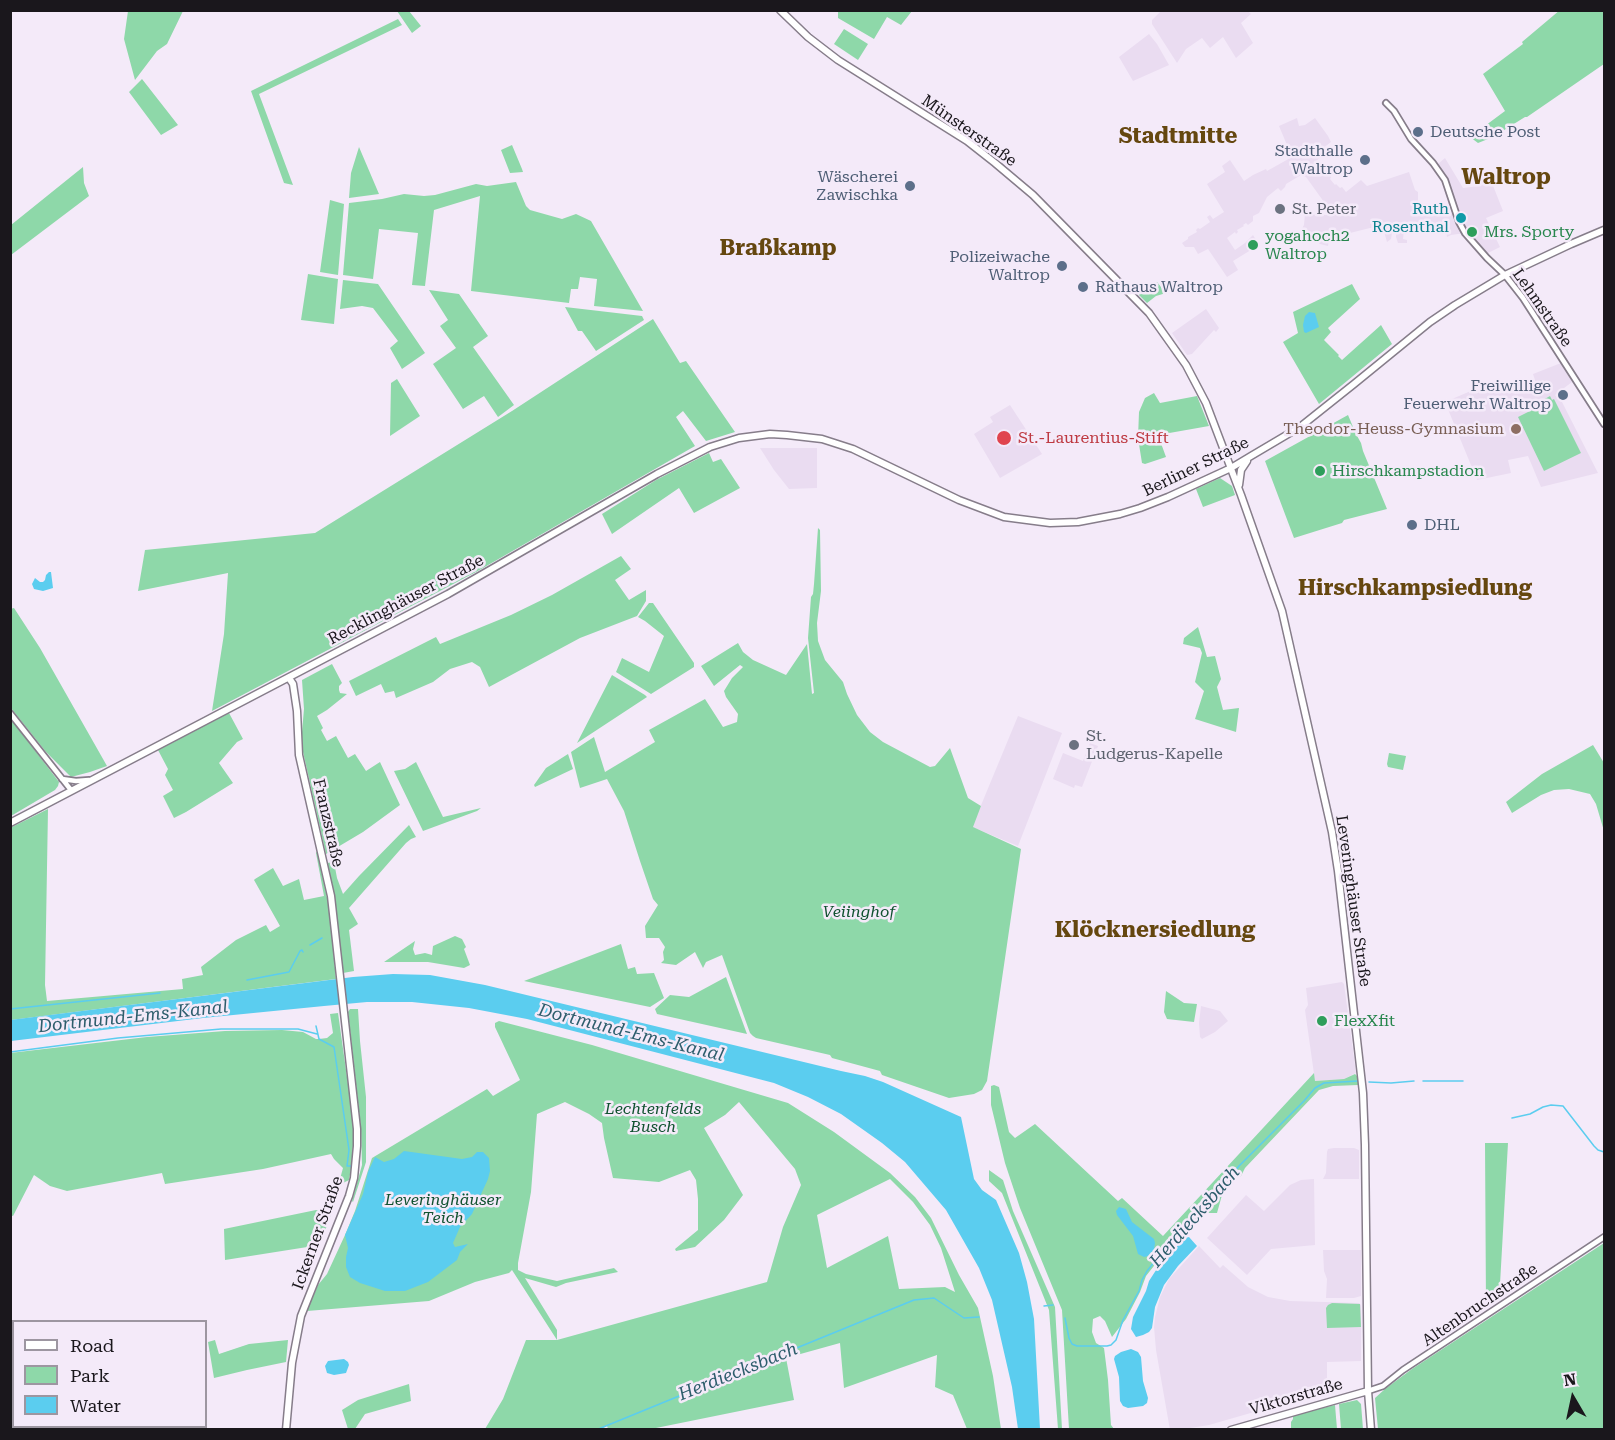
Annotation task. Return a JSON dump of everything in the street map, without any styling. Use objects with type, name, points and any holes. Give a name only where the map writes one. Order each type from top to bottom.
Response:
[{"type":"main road","name":"Münsterstraße","points":[[780,10],[808,37],[841,62],[940,124],[996,163],[1034,195],[1129,291],[1154,319],[1186,365]]},
{"type":"main road","name":"Berliner Straße","points":[[822,439],[853,448],[970,505],[1004,517],[1050,523],[1078,522],[1130,511],[1168,497],[1231,468],[1300,427],[1430,322],[1455,305],[1505,275],[1605,230]]},
{"type":"main road","name":"Leveringhäuser Straße","points":[[1186,365],[1206,403],[1282,611],[1332,832],[1363,1100],[1368,1391],[1371,1430]]},
{"type":"main road","name":"Recklinghäuser Straße","points":[[10,823],[448,594],[657,474],[710,447],[739,438],[770,434],[822,439]]},
{"type":"main road","points":[[1239,489],[1241,470],[1251,456]]},
{"type":"main road","name":"Franzstraße","points":[[289,678],[297,711],[298,755],[331,896],[344,1008]]},
{"type":"main road","name":"Ickerner Straße","points":[[286,1430],[291,1363],[301,1316],[349,1196],[356,1163],[357,1129],[344,1008]]},
{"type":"main road","name":"Viktorstraße","points":[[1231,1430],[1368,1391]]},
{"type":"street","name":"Lehmstraße","points":[[1386,102],[1394,111],[1410,139],[1433,163],[1445,180],[1459,222],[1471,241],[1505,275],[1523,298],[1605,424]]},
{"type":"street","points":[[10,713],[71,790]]},
{"type":"street","points":[[62,779],[76,782],[91,780]]},
{"type":"street","name":"Altenbruchstraße","points":[[1368,1391],[1383,1386],[1403,1370],[1605,1237]]},
{"type":"shaded area","points":[[1161,11],[1248,11],[1251,14],[1241,23],[1253,43],[1236,58],[1223,37],[1210,48],[1202,38],[1186,49],[1177,63],[1152,24],[1152,20]]},
{"type":"shaded area","points":[[1149,34],[1169,65],[1133,81],[1119,57]]},
{"type":"shaded area","points":[[1297,118],[1299,126],[1315,118],[1328,136],[1331,142],[1318,152],[1322,156],[1316,161],[1325,171],[1327,170],[1335,185],[1342,187],[1346,192],[1361,180],[1367,186],[1409,172],[1415,190],[1418,192],[1418,213],[1456,212],[1448,178],[1438,164],[1445,158],[1463,188],[1479,186],[1479,182],[1490,178],[1503,211],[1486,218],[1500,247],[1488,253],[1471,241],[1465,233],[1447,237],[1446,231],[1409,227],[1408,230],[1404,230],[1403,239],[1407,240],[1407,243],[1398,243],[1396,227],[1393,227],[1391,239],[1387,242],[1383,228],[1388,225],[1382,226],[1382,229],[1376,226],[1376,230],[1373,231],[1370,228],[1350,233],[1350,236],[1329,239],[1328,246],[1320,244],[1301,230],[1305,214],[1329,215],[1329,211],[1306,177],[1301,175],[1286,184],[1281,191],[1278,188],[1267,197],[1259,213],[1253,216],[1253,221],[1248,225],[1246,223],[1237,230],[1236,234],[1235,232],[1227,238],[1235,250],[1253,235],[1259,245],[1233,261],[1238,270],[1227,277],[1208,249],[1198,254],[1194,247],[1185,247],[1182,243],[1197,232],[1198,228],[1210,222],[1207,217],[1210,215],[1213,219],[1224,212],[1207,184],[1225,172],[1222,166],[1230,160],[1244,181],[1292,157],[1279,126]]},
{"type":"shaded area","points":[[1206,309],[1219,328],[1216,332],[1214,330],[1192,354],[1187,355],[1172,333]]},
{"type":"shaded area","name":"Theodor-Heuss-Gymnasium","points":[[1561,363],[1572,382],[1555,395],[1562,402],[1598,473],[1541,487],[1528,456],[1508,460],[1511,473],[1477,480],[1475,470],[1473,470],[1445,402],[1473,390],[1475,393],[1511,381],[1515,394],[1537,386],[1533,374]]},
{"type":"shaded area","name":"St.-Laurentius-Stift","points":[[1010,405],[1042,454],[1000,478],[974,434],[993,422],[990,417]]},
{"type":"shaded area","points":[[760,448],[817,448],[817,488],[789,489]]},
{"type":"shaded area","points":[[1018,716],[1062,733],[1018,846],[972,827]]},
{"type":"shaded area","points":[[1090,743],[1098,746],[1082,787],[1075,785],[1074,788],[1053,779],[1063,753],[1083,761]]},
{"type":"shaded area","points":[[1342,982],[1356,1073],[1344,1079],[1315,1081],[1305,1010],[1308,1005],[1306,988]]},
{"type":"shaded area","points":[[1201,1006],[1220,1011],[1228,1021],[1202,1039],[1199,1023]]},
{"type":"shaded area","points":[[1328,1149],[1359,1150],[1359,1179],[1323,1179],[1326,1173]]},
{"type":"shaded area","points":[[1314,1179],[1315,1245],[1271,1249],[1247,1275],[1207,1238],[1246,1195],[1264,1211],[1290,1185],[1301,1180]]},
{"type":"shaded area","points":[[1199,1246],[1220,1268],[1223,1265],[1248,1287],[1268,1297],[1290,1301],[1359,1303],[1361,1305],[1361,1361],[1327,1362],[1327,1391],[1209,1425],[1170,1430],[1156,1350],[1155,1317],[1160,1297],[1169,1279]]},
{"type":"shaded area","points":[[1323,1250],[1361,1250],[1361,1296],[1326,1298],[1327,1279],[1324,1271]]},
{"type":"green space","points":[[838,10],[912,11],[901,25],[887,17],[874,39],[838,18]]},
{"type":"green space","points":[[1560,10],[1604,11],[1604,64],[1527,117],[1478,143],[1470,137],[1505,111],[1483,74],[1523,44],[1522,42]]},
{"type":"green space","points":[[128,11],[183,11],[167,44],[157,51],[135,80],[124,39]]},
{"type":"green space","points":[[397,11],[409,11],[421,26],[412,33]]},
{"type":"green space","points":[[398,19],[402,25],[259,94],[293,185],[284,183],[251,91]]},
{"type":"green space","points":[[844,29],[868,44],[858,60],[834,44]]},
{"type":"green space","points":[[142,79],[178,125],[161,135],[129,92]]},
{"type":"green space","points":[[512,145],[523,172],[510,173],[501,150]]},
{"type":"green space","points":[[359,147],[379,194],[349,198],[351,173]]},
{"type":"green space","points":[[83,167],[84,183],[89,196],[11,255],[11,225]]},
{"type":"green space","points":[[516,182],[530,210],[562,219],[576,214],[591,221],[643,311],[594,306],[597,279],[580,277],[578,289],[571,289],[569,303],[471,291],[480,196],[434,210],[425,286],[412,285],[418,233],[379,229],[373,279],[343,275],[349,203],[404,194],[435,195],[476,184],[487,186]]},
{"type":"green space","points":[[330,200],[344,204],[338,275],[320,272]]},
{"type":"green space","points":[[308,274],[338,279],[334,324],[301,320]]},
{"type":"green space","points":[[343,280],[378,284],[425,353],[402,369],[390,348],[398,341],[373,308],[362,306],[340,309]]},
{"type":"green space","points":[[1157,282],[1166,293],[1156,296],[1147,303],[1139,295],[1140,290]]},
{"type":"green space","points":[[1352,284],[1360,299],[1328,328],[1331,332],[1324,340],[1342,360],[1381,325],[1392,344],[1319,404],[1283,342],[1298,333],[1293,312]]},
{"type":"green space","points":[[429,290],[459,294],[488,336],[473,347],[514,405],[498,417],[484,396],[463,409],[433,364],[456,348],[440,326],[448,320]]},
{"type":"green space","points":[[565,307],[642,316],[644,320],[596,351],[582,331],[578,331]]},
{"type":"green space","points":[[653,319],[680,363],[686,361],[735,432],[706,441],[683,411],[676,417],[695,446],[476,572],[212,711],[224,634],[228,573],[138,591],[145,550],[315,533],[512,411]]},
{"type":"green space","points":[[397,379],[420,416],[390,436],[391,383]]},
{"type":"green space","points":[[1154,393],[1160,403],[1197,396],[1209,426],[1158,435],[1166,457],[1145,464],[1142,463],[1138,438],[1139,412],[1145,398]]},
{"type":"green space","points":[[1550,396],[1552,400],[1554,399],[1581,453],[1544,471],[1518,417],[1544,404],[1543,400]]},
{"type":"green space","name":"Hirschkampstadion","points":[[1348,415],[1387,509],[1344,520],[1342,523],[1294,538],[1265,461]]},
{"type":"green space","points":[[709,453],[713,462],[721,459],[740,488],[694,513],[679,488],[612,534],[602,514],[656,480]]},
{"type":"green space","points":[[1220,478],[1232,486],[1235,495],[1203,507],[1196,489]]},
{"type":"green space","name":"Veiinghof","points":[[818,528],[820,530],[821,591],[817,623],[818,641],[825,660],[843,682],[857,715],[870,732],[883,742],[930,767],[935,766],[950,748],[968,798],[981,806],[973,827],[1021,849],[987,1081],[982,1090],[974,1094],[949,1098],[882,1075],[880,1071],[832,1058],[830,1055],[753,1036],[722,955],[706,962],[703,968],[695,952],[676,965],[661,963],[664,960],[665,947],[659,938],[646,938],[645,926],[658,905],[653,899],[624,811],[607,779],[580,788],[571,752],[594,737],[605,772],[655,742],[649,730],[705,699],[723,727],[737,722],[738,714],[724,691],[743,667],[740,665],[714,686],[701,666],[738,643],[743,652],[753,660],[786,675],[807,644],[812,694],[814,693],[808,638]]},
{"type":"green space","points":[[621,556],[631,569],[615,580],[629,600],[646,590],[646,601],[637,616],[580,638],[489,687],[480,667],[472,662],[450,669],[433,682],[396,698],[394,691],[385,693],[381,684],[356,696],[349,681],[436,637],[440,644],[511,615]]},
{"type":"green space","points":[[649,603],[653,603],[694,663],[694,667],[651,694],[616,672],[622,658],[649,672],[664,636],[638,617]]},
{"type":"green space","points":[[14,608],[40,648],[107,766],[71,777],[46,752],[11,708],[10,609]]},
{"type":"green space","points":[[1198,627],[1207,657],[1215,656],[1221,679],[1217,687],[1223,710],[1239,708],[1236,732],[1195,719],[1204,691],[1195,682],[1202,653],[1200,648],[1183,644],[1184,638]]},
{"type":"green space","points":[[332,664],[342,683],[339,686],[340,693],[347,694],[317,716],[323,728],[321,730],[327,741],[336,736],[348,758],[355,754],[366,771],[380,762],[400,805],[363,832],[326,854],[301,743],[304,709],[302,680]]},
{"type":"green space","points":[[612,675],[647,697],[577,743]]},
{"type":"green space","points":[[229,713],[243,739],[237,742],[219,763],[233,783],[174,818],[163,796],[173,790],[165,775],[168,769],[158,750]]},
{"type":"green space","points":[[11,719],[59,782],[55,790],[11,816]]},
{"type":"green space","points":[[1593,745],[1604,763],[1604,831],[1596,804],[1590,794],[1569,789],[1554,790],[1541,795],[1512,813],[1506,802],[1542,774]]},
{"type":"green space","points":[[1389,753],[1406,756],[1403,770],[1388,767]]},
{"type":"green space","points":[[568,754],[573,769],[535,787],[534,785],[546,768]]},
{"type":"green space","points":[[416,762],[443,817],[481,808],[423,831],[394,771],[405,769]]},
{"type":"green space","points":[[48,809],[45,985],[47,1001],[183,989],[182,979],[203,975],[201,967],[236,940],[266,925],[270,932],[280,926],[255,879],[273,868],[283,886],[299,879],[304,900],[324,896],[317,851],[329,907],[336,979],[11,1020],[10,828]]},
{"type":"green space","points":[[409,825],[416,837],[406,843],[349,908],[358,924],[349,930],[354,971],[343,973],[333,887],[327,863],[334,862],[343,894]]},
{"type":"green space","points":[[455,936],[462,939],[466,947],[464,949],[470,965],[464,968],[428,962],[384,962],[415,941],[413,949],[415,955],[425,953],[432,955],[433,946]]},
{"type":"green space","points":[[621,944],[628,969],[635,967],[637,974],[654,973],[664,998],[650,1007],[524,981]]},
{"type":"green space","points":[[726,977],[747,1034],[657,1014],[655,1009],[670,995],[689,997]]},
{"type":"green space","points":[[1166,991],[1184,1003],[1197,1004],[1194,1022],[1167,1019],[1164,1012]]},
{"type":"green space","points":[[350,1009],[358,1009],[366,1097],[366,1162],[353,1202],[362,1165],[361,1129],[348,1012]]},
{"type":"green space","points":[[338,1013],[354,1127],[349,1180],[343,1183],[340,1179],[343,1168],[331,1154],[263,1169],[165,1184],[162,1173],[67,1191],[50,1186],[34,1175],[13,1216],[10,1215],[10,1053],[147,1037],[225,1031],[282,1030],[303,1032],[319,1039],[327,1038],[333,1033],[330,1014]]},
{"type":"green space","points":[[499,1021],[592,1045],[788,1103],[834,1132],[890,1173],[915,1197],[931,1218],[978,1308],[993,1376],[1001,1429],[967,1429],[953,1395],[935,1387],[937,1355],[844,1388],[840,1343],[786,1358],[794,1400],[651,1429],[608,1429],[607,1426],[599,1430],[485,1429],[503,1399],[526,1340],[557,1340],[512,1270],[429,1301],[307,1311],[345,1235],[372,1158],[487,1089],[493,1096],[520,1080],[495,1023]],"holes":[[[565,1102],[602,1123],[613,1178],[659,1182],[690,1170],[696,1180],[698,1230],[675,1249],[676,1251],[695,1247],[724,1220],[743,1195],[704,1128],[725,1115],[739,1102],[795,1169],[801,1185],[783,1227],[767,1282],[557,1340],[557,1330],[525,1278],[556,1287],[618,1272],[614,1268],[557,1281],[518,1270],[531,1192],[537,1114]],[[890,1179],[913,1202],[930,1225],[941,1248],[955,1292],[945,1287],[899,1289],[888,1236],[827,1268],[817,1215]]]},
{"type":"green space","points":[[1314,1073],[1315,1081],[1344,1079],[1355,1074],[1358,1077],[1358,1085],[1333,1086],[1319,1090],[1245,1168],[1241,1176],[1234,1179],[1222,1195],[1217,1213],[1201,1215],[1161,1257],[1146,1276],[1126,1319],[1112,1337],[1105,1321],[1100,1316],[1093,1319],[1092,1332],[1096,1343],[1104,1348],[1111,1425],[1114,1429],[1069,1429],[1062,1310],[1020,1208],[1005,1163],[991,1105],[991,1086],[999,1087],[1009,1132],[1015,1138],[1035,1124],[1118,1201],[1122,1198],[1163,1236]]},
{"type":"green space","points":[[1485,1143],[1508,1143],[1500,1284],[1516,1285],[1522,1280],[1524,1283],[1486,1307]]},
{"type":"green space","points":[[989,1170],[1003,1180],[1013,1211],[1055,1307],[1062,1429],[1058,1429],[1049,1310],[1002,1193],[989,1181]]},
{"type":"green space","points":[[316,1210],[331,1214],[320,1245],[225,1260],[224,1229]]},
{"type":"green space","points":[[1604,1243],[1604,1429],[1378,1429],[1375,1398],[1385,1389]]},
{"type":"green space","points":[[1332,1303],[1360,1304],[1361,1327],[1327,1328],[1326,1308]]},
{"type":"green space","points":[[215,1340],[219,1354],[249,1344],[288,1340],[286,1362],[214,1378],[208,1342]]},
{"type":"green space","points":[[409,1384],[411,1401],[365,1414],[355,1429],[348,1429],[342,1410],[358,1400]]},
{"type":"green space","points":[[1357,1400],[1361,1404],[1363,1429],[1341,1429],[1339,1404]]},
{"type":"green space","points":[[1335,1405],[1337,1429],[1291,1430],[1293,1415]]},
{"type":"water","points":[[1309,312],[1315,313],[1319,327],[1306,333],[1303,325],[1305,316]]},
{"type":"water","points":[[51,572],[53,588],[43,591],[34,589],[32,584],[35,578],[43,582]]},
{"type":"water","name":"Dortmund-Ems-Kanal","points":[[393,974],[430,975],[485,985],[865,1076],[961,1117],[974,1179],[982,1190],[996,1200],[1019,1253],[1027,1282],[1034,1319],[1040,1429],[1018,1429],[1012,1387],[992,1300],[979,1268],[946,1210],[905,1162],[882,1143],[841,1114],[774,1083],[527,1019],[469,1008],[412,1002],[367,1002],[324,1006],[11,1041],[10,1020]]},
{"type":"water","points":[[404,1151],[462,1159],[472,1157],[477,1152],[483,1152],[489,1158],[490,1171],[472,1214],[460,1227],[453,1243],[455,1247],[468,1244],[460,1252],[457,1260],[428,1282],[405,1291],[385,1291],[360,1283],[350,1277],[346,1267],[348,1248],[345,1235],[363,1194],[368,1172],[375,1157],[384,1162],[394,1159]]},
{"type":"water","points":[[1119,1207],[1126,1209],[1132,1222],[1154,1239],[1154,1250],[1148,1256],[1138,1254],[1133,1236],[1117,1215],[1116,1211]]},
{"type":"water","points":[[1189,1237],[1197,1246],[1164,1285],[1155,1307],[1152,1328],[1149,1332],[1136,1337],[1131,1329],[1133,1317],[1149,1281],[1160,1264],[1185,1238]]},
{"type":"water","points":[[1131,1349],[1138,1352],[1141,1357],[1143,1381],[1148,1398],[1147,1403],[1143,1406],[1128,1408],[1120,1401],[1119,1377],[1114,1359],[1121,1352]]},
{"type":"water","points":[[344,1359],[349,1365],[346,1373],[334,1375],[327,1373],[325,1366],[328,1361]]},
{"type":"waterway","points":[[310,945],[322,938]]},
{"type":"waterway","points":[[247,980],[289,972],[300,951],[303,952]]},
{"type":"waterway","points":[[10,1009],[160,993]]},
{"type":"waterway","points":[[316,1026],[319,1039],[334,1047],[349,1150],[347,1166],[352,1166]]},
{"type":"waterway","name":"Dortmund-Ems-Kanal","points":[[10,1052],[118,1038],[221,1029],[298,1029],[317,1034]]},
{"type":"waterway","name":"Herdiecksbach","points":[[1065,1318],[1072,1344],[1077,1346],[1111,1345],[1116,1340],[1123,1320],[1147,1271],[1239,1166],[1315,1088],[1324,1083],[1358,1081]]},
{"type":"waterway","name":"Herdiecksbach","points":[[1369,1082],[1414,1081]]},
{"type":"waterway","name":"Herdiecksbach","points":[[1423,1081],[1463,1081]]},
{"type":"waterway","name":"Herdiecksbach","points":[[1512,1118],[1530,1114],[1551,1105],[1563,1106],[1594,1146],[1604,1152]]},
{"type":"waterway","name":"Herdiecksbach","points":[[596,1430],[914,1300],[934,1298],[964,1318],[979,1317]]},
{"type":"waterway","name":"Herdiecksbach","points":[[1044,1306],[1053,1305]]},
{"type":"place","name":"Deutsche Post","points":[[1418,132]]},
{"type":"place","name":"Stadthalle Waltrop","points":[[1365,160]]},
{"type":"place","name":"Wäscherei Zawischka","points":[[910,186]]},
{"type":"place","name":"St. Peter","points":[[1280,209]]},
{"type":"place","name":"Ruth Rosenthal","points":[[1461,218]]},
{"type":"place","name":"Mrs. Sporty","points":[[1472,232]]},
{"type":"place","name":"yogahoch2 Waltrop","points":[[1253,245]]},
{"type":"place","name":"Polizeiwache Waltrop","points":[[1062,266]]},
{"type":"place","name":"Rathaus Waltrop","points":[[1083,287]]},
{"type":"place","name":"Freiwillige Feuerwehr Waltrop","points":[[1563,395]]},
{"type":"place","name":"Theodor-Heuss-Gymnasium","points":[[1516,429]]},
{"type":"place","name":"St.-Laurentius-Stift","points":[[1004,438]]},
{"type":"place","name":"Hirschkampstadion","points":[[1320,471]]},
{"type":"place","name":"DHL","points":[[1412,525]]},
{"type":"place","name":"St. Ludgerus-Kapelle","points":[[1074,745]]},
{"type":"place","name":"FlexXfit","points":[[1322,1021]]},
{"type":"district","name":"Stadtmitte","points":[[1178,137]]},
{"type":"district","name":"Waltrop","points":[[1506,178]]},
{"type":"district","name":"Braßkamp","points":[[778,249]]},
{"type":"district","name":"Hirschkampsiedlung","points":[[1415,589]]},
{"type":"district","name":"Klöcknersiedlung","points":[[1155,931]]},
{"type":"park label","name":"Lechtenfelds Busch","points":[[653,1118]]},
{"type":"park label","name":"Leveringhäuser Teich","points":[[443,1209]]}]
